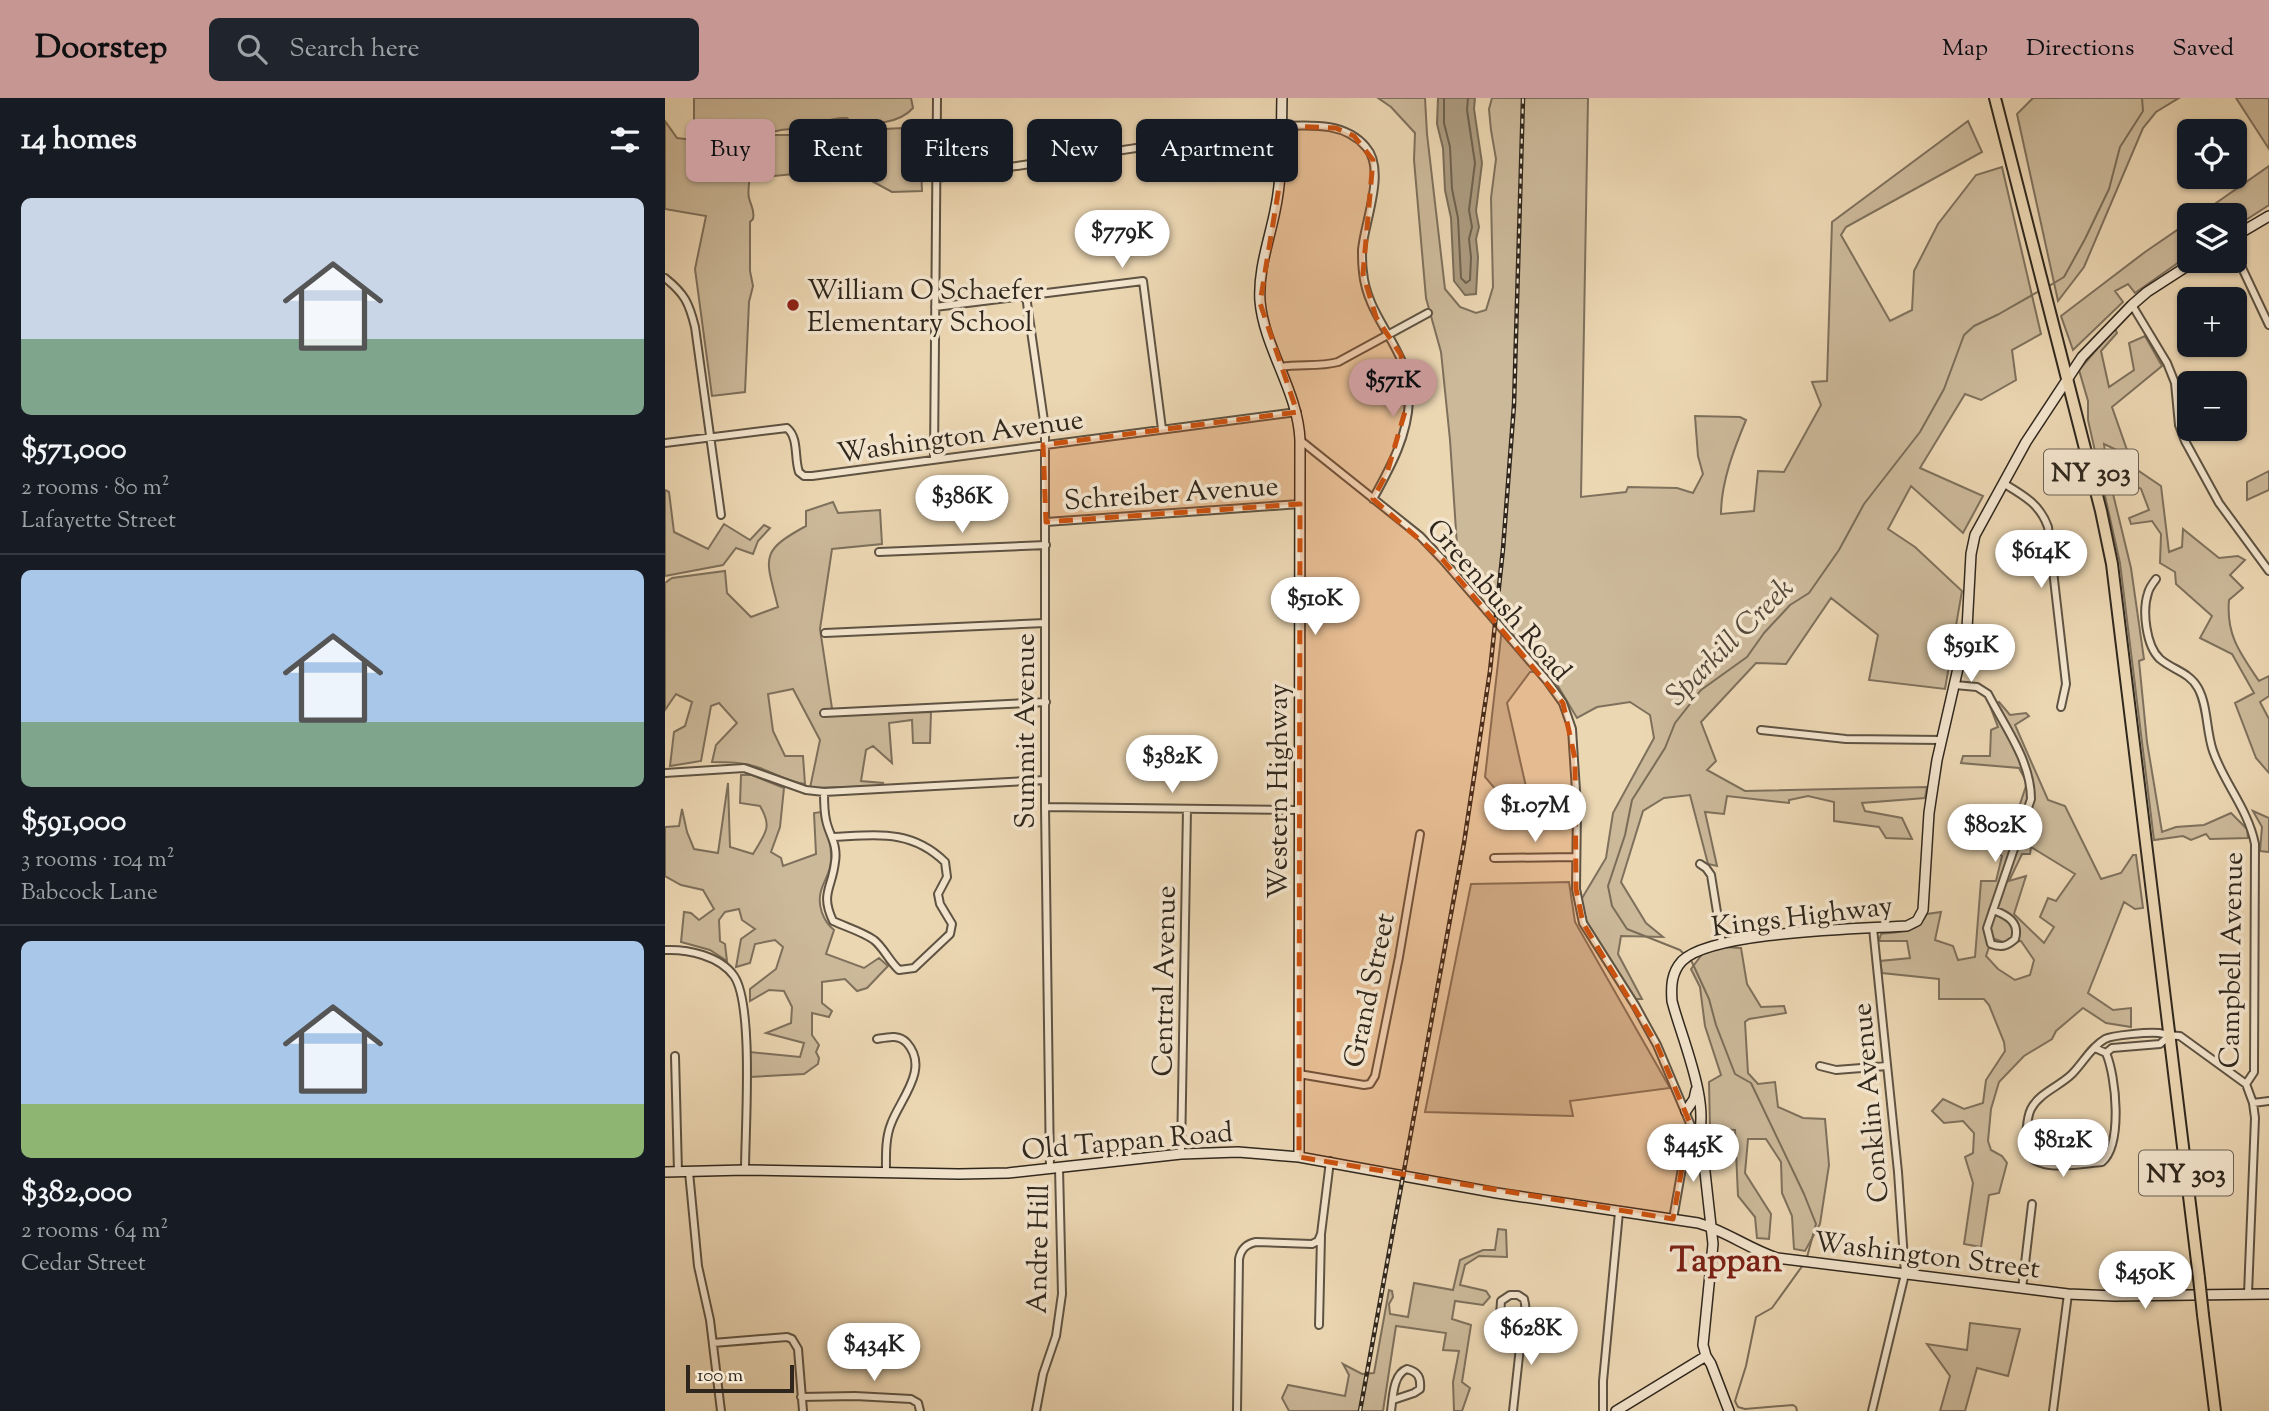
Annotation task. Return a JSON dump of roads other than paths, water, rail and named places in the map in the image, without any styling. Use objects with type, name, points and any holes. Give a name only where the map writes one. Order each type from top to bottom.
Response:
[{"type":"main road","name":"NY 303","points":[[1995,98],[2112,564],[2215,1411]]},
{"type":"street","points":[[937,98],[937,119]]},
{"type":"street","name":"Western Highway","points":[[1282,98],[1282,119]]},
{"type":"street","points":[[1298,125],[1336,128],[1354,136],[1368,148],[1373,160],[1372,198],[1362,250],[1363,274],[1376,317],[1401,355],[1407,375],[1409,398],[1399,446],[1373,499]]},
{"type":"street","points":[[1013,167],[1136,148]]},
{"type":"street","points":[[935,459],[937,182]]},
{"type":"street","name":"Western Highway","points":[[1280,182],[1260,281],[1260,303],[1297,412],[1300,440],[1299,1157]]},
{"type":"street","points":[[2247,229],[2269,216]]},
{"type":"street","name":"Kings Highway","points":[[1706,1356],[1703,1345],[1712,1258],[1712,1227],[1703,1154],[1697,1140],[1702,1130],[1697,1085],[1677,1021],[1671,987],[1674,975],[1688,957],[1722,943],[1907,926],[1917,921],[1923,910],[1929,813],[1967,629],[1971,554],[1975,535],[2026,442],[2082,357],[2132,305],[2177,273]]},
{"type":"street","points":[[2244,273],[2269,325]]},
{"type":"street","points":[[665,278],[680,291],[690,305],[721,515]]},
{"type":"street","points":[[935,307],[1143,281],[1162,429]]},
{"type":"street","name":"Summit Avenue","points":[[1026,296],[1045,428],[1045,807],[1054,1168]]},
{"type":"street","points":[[2132,305],[2167,363],[2175,383],[2179,425],[2190,452],[2219,503],[2269,572]]},
{"type":"street","points":[[1281,367],[1338,362],[1427,313]]},
{"type":"street","name":"Washington Avenue","points":[[665,443],[787,428],[792,431],[799,472],[804,475],[1297,412]]},
{"type":"street","name":"Greenbush Road","points":[[1300,440],[1420,536],[1548,682],[1563,704],[1572,729],[1575,759],[1576,889],[1583,923],[1657,1045],[1697,1140]]},
{"type":"street","points":[[2003,483],[2037,505],[2048,527],[2066,684],[2061,707]]},
{"type":"street","name":"Schreiber Avenue","points":[[1046,522],[1300,504]]},
{"type":"street","points":[[879,552],[1046,545]]},
{"type":"street","name":"Campbell Avenue","points":[[2156,579],[2148,592],[2145,609],[2153,652],[2163,662],[2181,670],[2193,680],[2200,691],[2213,752],[2252,827],[2255,844],[2254,1072],[2246,1084]]},
{"type":"street","points":[[825,633],[1045,622]]},
{"type":"street","points":[[1955,685],[1977,687],[1988,694],[2026,765],[2031,781],[2031,799],[1993,910],[1987,928],[1991,944],[2008,946],[2017,934],[2013,921],[1993,910]]},
{"type":"street","points":[[824,713],[1046,702]]},
{"type":"street","points":[[1761,730],[1846,739],[1942,740]]},
{"type":"street","points":[[665,773],[744,768],[806,790],[824,792],[1045,780]]},
{"type":"street","points":[[824,792],[826,824],[834,837],[836,861],[826,894],[828,909],[834,921],[873,939],[899,970],[914,968],[950,934],[952,923],[940,904],[938,894],[947,877],[945,862],[922,843],[905,838],[876,835],[834,837]]},
{"type":"street","points":[[1045,807],[1300,810]]},
{"type":"street","name":"Central Avenue","points":[[1181,1154],[1187,809]]},
{"type":"street","name":"Grand Street","points":[[1299,1074],[1364,1085],[1370,1084],[1375,1076],[1420,834]]},
{"type":"street","points":[[1494,858],[1576,857]]},
{"type":"street","points":[[1700,864],[1711,875],[1722,943]]},
{"type":"street","name":"Conklin Avenue","points":[[1872,1411],[1905,1274],[1888,1066],[1873,929]]},
{"type":"street","points":[[665,950],[701,955],[720,962],[734,976],[742,994],[745,1020],[745,1170]]},
{"type":"street","points":[[2095,1048],[2106,1053],[2112,1066],[2115,1120],[2108,1157],[2102,1161],[2058,1166],[2036,1162],[2027,1152],[2025,1141],[2032,1107],[2046,1093],[2070,1075],[2095,1048],[2107,1038],[2158,1033],[2169,1036]]},
{"type":"street","name":"Campbell Avenue","points":[[2169,1036],[2180,1035],[2246,1084],[2253,1103],[2255,1118],[2248,1294]]},
{"type":"street","points":[[877,1039],[891,1036],[904,1039],[913,1050],[916,1063],[914,1077],[890,1125],[886,1141],[886,1173]]},
{"type":"street","points":[[2106,1053],[2112,1048],[2160,1044],[2169,1036]]},
{"type":"street","points":[[675,1056],[678,1172]]},
{"type":"street","points":[[1821,1066],[1836,1070],[1888,1066]]},
{"type":"street","points":[[1686,1111],[1697,1085]]},
{"type":"street","points":[[2253,1103],[2269,1101]]},
{"type":"street","points":[[1673,1219],[1685,1151],[1697,1140]]},
{"type":"street","name":"Old Tappan Road","points":[[665,1172],[745,1170],[962,1174],[1054,1168],[1181,1154],[1238,1152],[1330,1161],[1497,1194],[1712,1227]]},
{"type":"street","points":[[1319,1325],[1321,1234],[1330,1161]]},
{"type":"street","name":"Andre Hill","points":[[1036,1411],[1043,1374],[1056,1336],[1062,1294],[1054,1168]]},
{"type":"street","points":[[689,1172],[698,1266],[711,1320],[720,1411]]},
{"type":"street","points":[[2022,1289],[2032,1204]]},
{"type":"street","points":[[1603,1411],[1603,1381],[1619,1212]]},
{"type":"street","name":"Washington Street","points":[[1712,1227],[1756,1251],[1777,1258],[2022,1289],[2115,1296],[2269,1294]]},
{"type":"street","points":[[1237,1411],[1241,1251],[1249,1243],[1256,1242],[1312,1244],[1318,1241],[1321,1234]]},
{"type":"street","points":[[2053,1411],[2069,1294]]},
{"type":"street","points":[[1510,1295],[1518,1295],[1524,1299],[1527,1309],[1518,1325],[1500,1316],[1501,1301],[1510,1295]]},
{"type":"street","points":[[1513,1411],[1521,1338],[1518,1325]]},
{"type":"street","points":[[713,1343],[792,1339],[797,1349],[803,1411]]},
{"type":"street","points":[[1616,1411],[1706,1356],[1728,1411]]},
{"type":"street","points":[[1391,1411],[1397,1376],[1407,1369],[1418,1374],[1421,1380],[1420,1388],[1414,1393],[1393,1400]]},
{"type":"street","points":[[801,1397],[911,1399],[918,1403],[921,1411]]},
{"type":"water","points":[[1438,98],[1475,98],[1474,109],[1482,163],[1476,211],[1479,227],[1476,239],[1476,294],[1465,295],[1454,281],[1451,218],[1445,190],[1443,148],[1437,124]]},
{"type":"waterway","name":"Sparkill Creek","points":[[2049,286],[2064,277],[2085,239],[2109,189],[2120,147],[2143,111],[2142,98]]},
{"type":"waterway","name":"Sparkill Creek","points":[[1684,954],[1627,929],[1612,906],[1608,886],[1625,835],[1632,800],[1665,748],[1675,723],[1701,690],[1747,657],[1764,633],[1790,605],[1809,593],[1839,550],[1864,504],[1920,432],[1944,389],[1964,335],[1974,326],[2041,290]]},
{"type":"waterway","name":"Sparkill Creek","points":[[1691,960],[1709,999],[1735,1074],[1751,1083],[1816,1224],[1807,1257]]},
{"type":"waterway","name":"Sparkill Creek","points":[[1797,1411],[1793,1405],[1745,1409],[1738,1407],[1735,1401],[1746,1366],[1756,1317],[1772,1308],[1803,1265]]},
{"type":"railway","points":[[1360,1411],[1464,843],[1490,671],[1514,405],[1523,98]]},
{"type":"place","name":"William O Schaefer Elementary School","points":[[793,305]]},
{"type":"district","name":"Tappan","points":[[1726,1259]]}]
